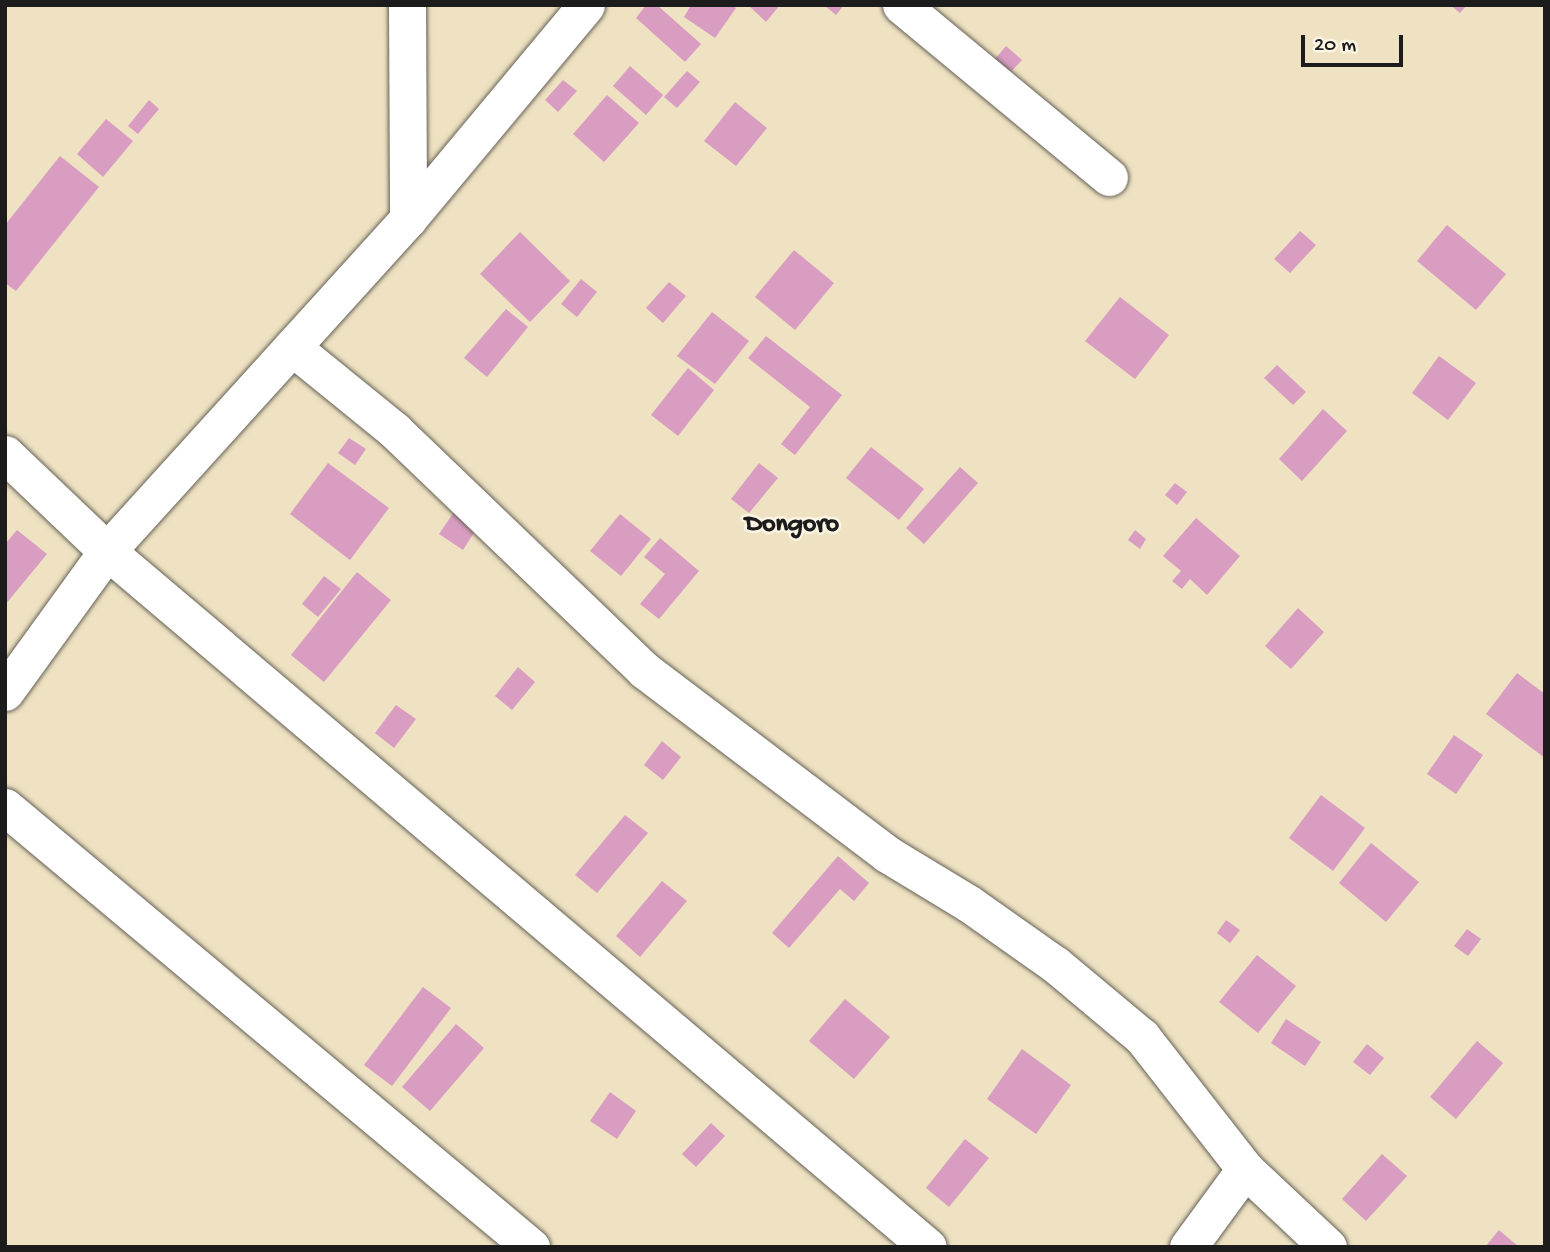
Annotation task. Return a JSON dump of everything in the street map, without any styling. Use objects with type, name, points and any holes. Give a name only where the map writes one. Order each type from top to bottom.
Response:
[{"type":"street","points":[[407,5],[408,219]]},
{"type":"street","points":[[5,692],[107,551],[408,219],[586,5]]},
{"type":"street","points":[[901,5],[1109,177]]},
{"type":"street","points":[[292,347],[394,430],[644,670],[887,854],[968,903],[1056,965],[1142,1037],[1245,1168],[1328,1247]]},
{"type":"street","points":[[5,454],[107,551],[928,1247]]},
{"type":"street","points":[[5,807],[516,1243]]},
{"type":"street","points":[[1188,1247],[1245,1168]]},
{"type":"building","points":[[646,5],[657,5],[701,44],[685,62],[636,18]]},
{"type":"building","points":[[691,5],[732,5],[736,8],[715,38],[684,17]]},
{"type":"building","points":[[748,5],[780,5],[766,22]]},
{"type":"building","points":[[824,5],[844,5],[836,15]]},
{"type":"building","points":[[1450,5],[1467,5],[1460,13]]},
{"type":"building","points":[[1006,46],[1022,60],[1009,74],[994,60]]},
{"type":"building","points":[[630,66],[663,95],[646,115],[613,86]]},
{"type":"building","points":[[687,71],[700,82],[677,108],[664,97]]},
{"type":"building","points":[[563,80],[577,91],[558,112],[545,100]]},
{"type":"building","points":[[607,95],[639,123],[604,162],[573,134]]},
{"type":"building","points":[[149,100],[159,109],[138,134],[128,126]]},
{"type":"building","points":[[735,102],[767,128],[736,166],[704,141]]},
{"type":"building","points":[[106,119],[133,141],[103,177],[77,154]]},
{"type":"building","points":[[60,156],[99,187],[16,291],[5,283],[5,225]]},
{"type":"building","points":[[1447,225],[1506,274],[1476,310],[1417,261]]},
{"type":"building","points":[[1300,231],[1316,245],[1290,273],[1274,259]]},
{"type":"building","points":[[520,232],[570,281],[530,322],[480,274]]},
{"type":"building","points":[[794,250],[834,283],[795,330],[755,297]]},
{"type":"building","points":[[581,279],[597,292],[577,317],[561,304]]},
{"type":"building","points":[[669,282],[686,296],[663,323],[646,308]]},
{"type":"building","points":[[1120,297],[1169,335],[1135,379],[1085,341]]},
{"type":"building","points":[[506,309],[528,327],[487,377],[464,358]]},
{"type":"building","points":[[712,312],[749,341],[715,384],[677,356]]},
{"type":"building","points":[[766,336],[842,395],[795,455],[781,444],[810,407],[748,358]]},
{"type":"building","points":[[1439,356],[1476,383],[1448,420],[1412,393]]},
{"type":"building","points":[[1277,365],[1306,392],[1293,405],[1264,378]]},
{"type":"building","points":[[688,368],[714,390],[678,436],[651,415]]},
{"type":"building","points":[[1323,409],[1347,431],[1302,481],[1279,459]]},
{"type":"building","points":[[349,438],[366,449],[355,465],[338,453]]},
{"type":"building","points":[[871,447],[924,489],[899,520],[846,478]]},
{"type":"building","points":[[328,463],[389,508],[350,560],[290,514]]},
{"type":"building","points":[[759,463],[778,478],[749,513],[731,499]]},
{"type":"building","points":[[960,467],[978,483],[924,544],[906,528]]},
{"type":"building","points":[[1175,483],[1187,492],[1177,505],[1165,495]]},
{"type":"building","points":[[454,512],[477,528],[463,550],[439,534]]},
{"type":"building","points":[[620,514],[651,539],[621,576],[590,551]]},
{"type":"building","points":[[1196,518],[1240,556],[1207,595],[1190,579],[1182,589],[1172,581],[1181,571],[1163,556]]},
{"type":"building","points":[[17,530],[47,554],[5,605],[5,544]]},
{"type":"building","points":[[1135,530],[1146,539],[1140,549],[1128,540]]},
{"type":"building","points":[[660,538],[699,571],[659,619],[640,604],[665,574],[644,557]]},
{"type":"building","points":[[357,572],[391,600],[324,682],[291,655]]},
{"type":"building","points":[[324,576],[341,589],[318,617],[302,604]]},
{"type":"building","points":[[1298,608],[1324,632],[1291,669],[1265,646]]},
{"type":"building","points":[[518,667],[535,682],[512,710],[495,696]]},
{"type":"building","points":[[1517,673],[1545,694],[1545,758],[1486,714]]},
{"type":"building","points":[[396,705],[416,719],[394,748],[375,733]]},
{"type":"building","points":[[1454,735],[1483,755],[1456,794],[1427,774]]},
{"type":"building","points":[[662,741],[681,757],[663,780],[644,765]]},
{"type":"building","points":[[1321,795],[1365,828],[1333,871],[1289,838]]},
{"type":"building","points":[[625,815],[648,833],[597,893],[575,875]]},
{"type":"building","points":[[1371,843],[1419,882],[1386,922],[1339,883]]},
{"type":"building","points":[[838,856],[869,883],[854,901],[840,889],[789,948],[772,933]]},
{"type":"building","points":[[662,881],[687,901],[640,957],[616,936]]},
{"type":"building","points":[[1226,920],[1240,930],[1230,943],[1217,933]]},
{"type":"building","points":[[1467,929],[1481,939],[1468,956],[1454,946]]},
{"type":"building","points":[[1257,955],[1296,986],[1258,1033],[1219,1002]]},
{"type":"building","points":[[423,987],[451,1008],[392,1086],[364,1065]]},
{"type":"building","points":[[845,999],[890,1037],[854,1079],[809,1041]]},
{"type":"building","points":[[1286,1019],[1321,1042],[1305,1066],[1271,1043]]},
{"type":"building","points":[[456,1024],[484,1048],[430,1111],[402,1087]]},
{"type":"building","points":[[1477,1041],[1503,1063],[1456,1119],[1430,1097]]},
{"type":"building","points":[[1367,1044],[1384,1058],[1370,1075],[1353,1062]]},
{"type":"building","points":[[1022,1049],[1071,1085],[1036,1134],[987,1099]]},
{"type":"building","points":[[610,1092],[636,1111],[617,1139],[590,1121]]},
{"type":"building","points":[[711,1123],[725,1136],[696,1167],[682,1154]]},
{"type":"building","points":[[965,1139],[989,1158],[949,1207],[926,1188]]},
{"type":"building","points":[[1382,1154],[1407,1176],[1366,1221],[1342,1199]]},
{"type":"building","points":[[1499,1230],[1519,1247],[1485,1247]]},
{"type":"district","name":"Dongoro","points":[[792,526]]}]
